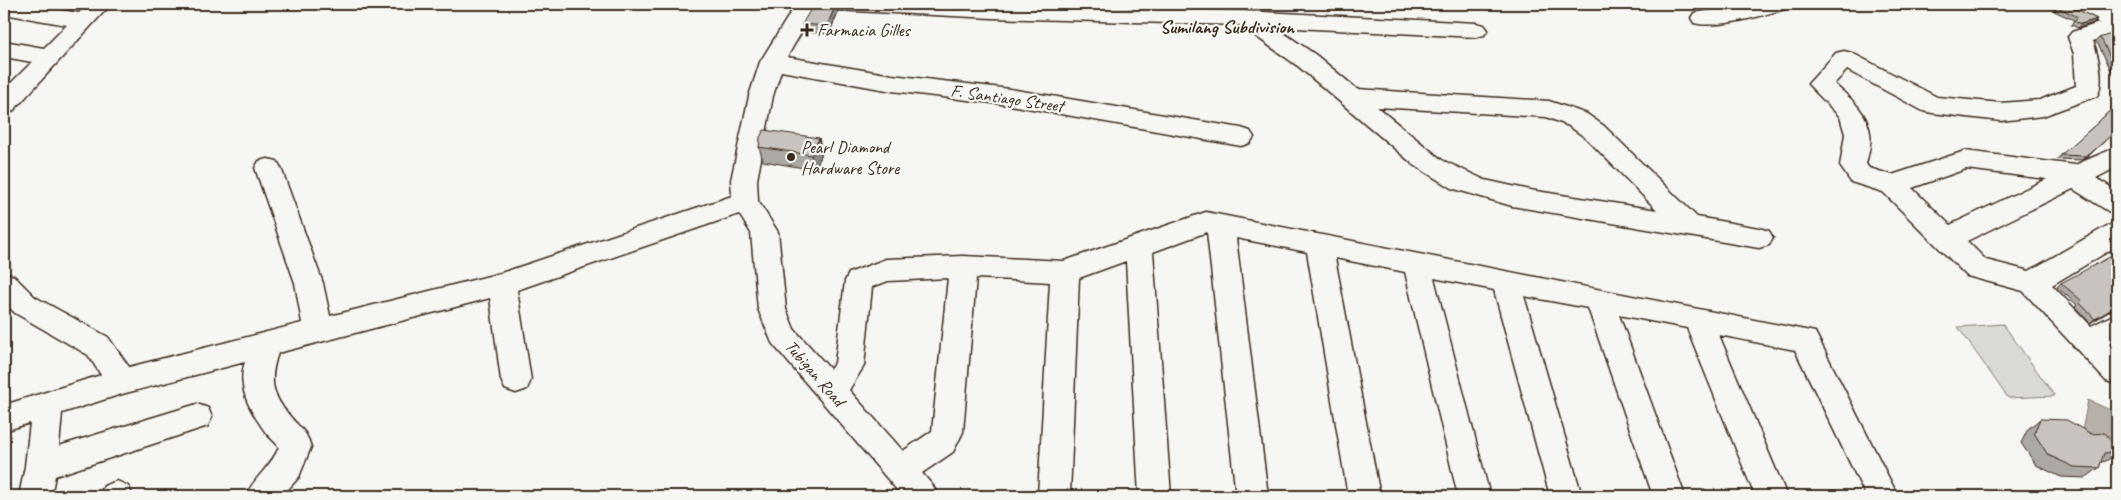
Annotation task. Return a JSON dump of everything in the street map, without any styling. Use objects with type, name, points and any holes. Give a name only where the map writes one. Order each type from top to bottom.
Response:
[{"type":"street","points":[[6,100],[100,4]]},
{"type":"street","points":[[4,418],[122,381],[502,284],[745,202],[744,180],[762,96],[772,62],[808,4]]},
{"type":"street","points":[[822,4],[1244,18],[1476,30]]},
{"type":"street","points":[[1702,18],[1748,12],[1777,4]]},
{"type":"street","points":[[2077,4],[2117,23]]},
{"type":"street","points":[[4,7],[84,21]]},
{"type":"street","points":[[1244,18],[1286,45],[1420,156],[1444,172],[1469,184],[1499,193],[1539,201],[1759,238]]},
{"type":"street","points":[[2117,23],[2080,37],[2086,54],[2088,90],[2043,108],[2002,112],[1932,105],[1844,59],[1820,84],[1851,113],[1858,134],[1853,166],[1860,176],[1892,185],[1976,268],[2032,284],[2117,372]]},
{"type":"street","points":[[4,48],[50,57]]},
{"type":"street","name":"F. Santiago Street","points":[[772,62],[892,83],[1010,97],[1242,137]]},
{"type":"street","points":[[1350,97],[1549,109],[1578,120],[1595,132],[1689,226]]},
{"type":"street","points":[[1947,239],[2117,156]]},
{"type":"street","points":[[1892,185],[1965,160],[2067,172],[2117,204]]},
{"type":"street","points":[[268,168],[309,283],[318,332]]},
{"type":"street","name":"Tubigan Road","points":[[745,202],[764,232],[772,309],[782,336],[902,470],[922,496]]},
{"type":"street","points":[[831,391],[849,366],[859,281],[886,270],[963,267],[1065,272],[1206,222],[1805,340],[1882,496]]},
{"type":"street","points":[[1221,225],[1252,496]]},
{"type":"street","points":[[2032,284],[2117,233]]},
{"type":"street","points":[[1319,245],[1364,496]]},
{"type":"street","points":[[1139,246],[1155,496]]},
{"type":"street","points":[[1417,264],[1474,496]]},
{"type":"street","points":[[902,470],[942,442],[947,432],[963,267]]},
{"type":"street","points":[[1054,496],[1065,272]]},
{"type":"street","points":[[1506,281],[1566,496]]},
{"type":"street","points":[[4,284],[25,305],[98,346],[122,381]]},
{"type":"street","points":[[502,284],[516,380]]},
{"type":"street","points":[[1599,300],[1669,496]]},
{"type":"street","points":[[1698,320],[1771,496]]},
{"type":"street","points":[[2087,342],[2117,325]]},
{"type":"street","points":[[262,496],[288,467],[295,447],[293,439],[278,425],[258,394],[257,370],[266,344]]},
{"type":"street","points":[[35,496],[41,466],[47,405]]},
{"type":"street","points":[[41,466],[197,418]]},
{"type":"shaded area","points":[[2003,324],[2055,396],[2008,398],[1958,327]]},
{"type":"shaded area","points":[[2088,400],[2117,413],[2117,453],[2081,436]]},
{"type":"building","points":[[814,4],[836,4],[827,26],[802,24]]},
{"type":"building","points":[[2061,4],[2070,4],[2072,7],[2097,19],[2081,24],[2074,21],[2078,17],[2057,7]]},
{"type":"building","points":[[2114,33],[2117,38],[2117,71],[2102,40],[2099,38]]},
{"type":"building","points":[[2117,104],[2117,130],[2090,154],[2085,156],[2061,155],[2094,126]]},
{"type":"building","points":[[764,130],[819,138],[811,155],[759,147],[760,137]]},
{"type":"building","points":[[2117,253],[2117,306],[2095,319],[2080,303],[2082,301],[2061,283]]},
{"type":"building","points":[[2040,419],[2067,420],[2091,434],[2105,433],[2117,448],[2117,452],[2104,453],[2099,468],[2074,467],[2048,455],[2034,433]]},
{"type":"place","name":"Farmacia Gilles","points":[[807,30]]},
{"type":"place","name":"Pearl Diamond Hardware Store","points":[[791,157]]},
{"type":"district","name":"Sumilang Subdivision","points":[[1227,27]]}]
